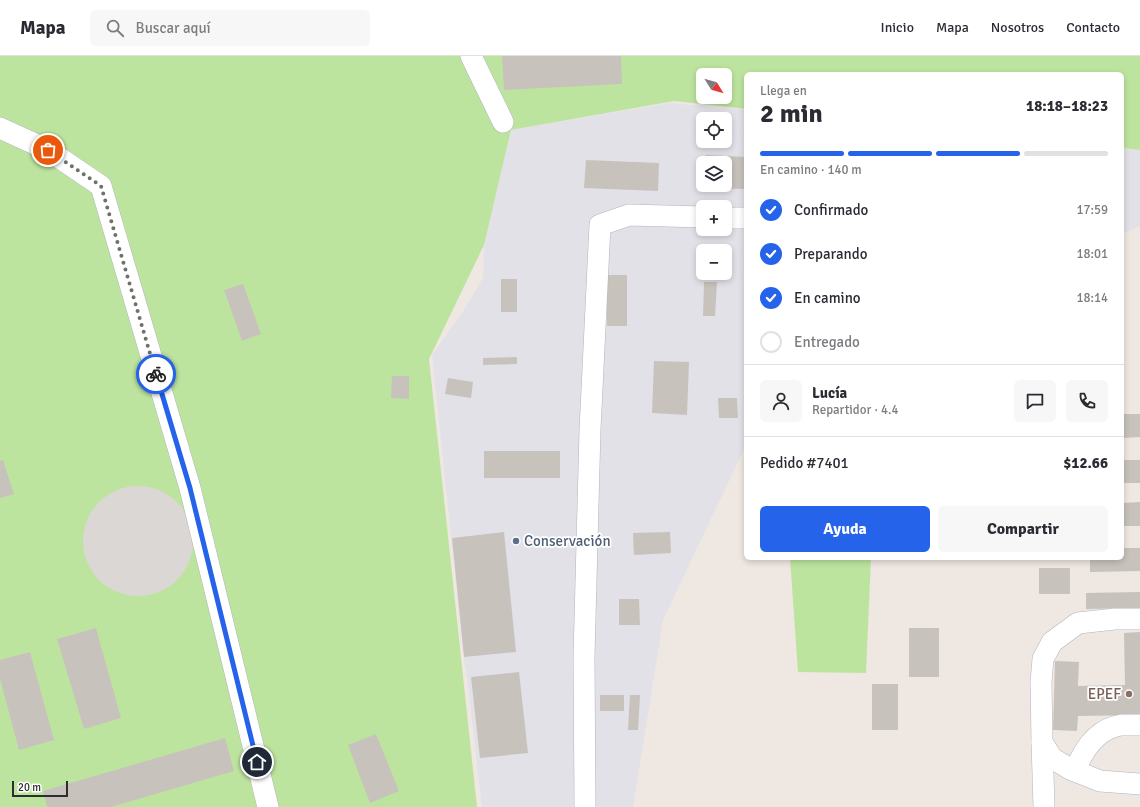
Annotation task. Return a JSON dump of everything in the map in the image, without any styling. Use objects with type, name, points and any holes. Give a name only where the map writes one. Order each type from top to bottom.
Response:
[{"type":"street","points":[[471,56],[503,122]]},
{"type":"street","points":[[0,128],[48,150],[101,186],[190,488],[268,807]]},
{"type":"street","points":[[585,807],[584,657],[590,430],[600,226],[629,214],[696,217]]},
{"type":"street","points":[[732,218],[744,218]]},
{"type":"street","points":[[1044,807],[1042,659],[1052,642],[1078,623],[1115,619],[1140,619]]},
{"type":"street","points":[[1075,771],[1081,754],[1090,742],[1104,732],[1121,725],[1140,726]]},
{"type":"street","points":[[1042,742],[1052,758],[1075,771],[1100,781],[1140,784]]},
{"type":"shaded area","points":[[669,103],[744,110],[744,449],[663,620],[633,807],[482,807],[465,667],[432,355],[466,307],[483,278],[484,245],[511,130]]},
{"type":"shaded area","points":[[1124,149],[1140,150],[1140,226],[1124,233]]},
{"type":"shaded area","points":[[138,486],[159,490],[169,495],[177,502],[184,510],[189,520],[193,541],[189,562],[184,572],[177,580],[169,587],[159,592],[138,596],[117,592],[107,587],[99,580],[92,572],[87,562],[83,541],[87,520],[92,510],[99,502],[107,495],[117,490]]},
{"type":"green space","points":[[0,56],[1140,56],[1140,150],[1124,148],[1124,72],[744,72],[744,109],[701,104],[732,104],[732,68],[696,68],[696,103],[674,101],[511,130],[484,245],[429,359],[477,807],[0,807]]},
{"type":"green space","points":[[790,560],[871,560],[866,673],[798,672]]},
{"type":"building","points":[[502,56],[621,56],[622,84],[504,90]]},
{"type":"building","points":[[732,156],[744,157],[744,189],[732,189]]},
{"type":"building","points":[[586,160],[659,163],[658,191],[584,188]]},
{"type":"building","points":[[606,275],[627,275],[627,326],[607,326]]},
{"type":"building","points":[[501,279],[517,279],[517,312],[501,312]]},
{"type":"building","points":[[704,282],[717,282],[715,316],[703,316]]},
{"type":"building","points":[[243,284],[261,334],[242,341],[224,290]]},
{"type":"building","points":[[517,357],[517,364],[483,365],[483,358]]},
{"type":"building","points":[[654,361],[689,362],[687,415],[652,413]]},
{"type":"building","points":[[392,376],[409,376],[409,399],[391,398]]},
{"type":"building","points":[[448,378],[473,382],[471,398],[445,394]]},
{"type":"building","points":[[718,398],[737,398],[738,418],[719,418]]},
{"type":"building","points":[[1124,414],[1140,414],[1140,437],[1124,438]]},
{"type":"building","points":[[484,451],[560,451],[560,478],[484,478]]},
{"type":"building","points":[[3,460],[14,494],[0,498],[0,461]]},
{"type":"building","points":[[1124,460],[1140,460],[1140,483],[1124,483]]},
{"type":"building","points":[[1140,502],[1140,526],[1124,526],[1124,503]]},
{"type":"building","points":[[504,532],[516,652],[464,657],[452,538]]},
{"type":"building","points":[[670,532],[671,553],[634,555],[633,533]]},
{"type":"building","points":[[1124,548],[1140,548],[1140,571],[1090,572],[1090,560],[1124,560]]},
{"type":"building","points":[[1039,568],[1070,568],[1070,594],[1039,594]]},
{"type":"building","points":[[1140,592],[1140,608],[1086,609],[1086,593]]},
{"type":"building","points":[[619,599],[639,599],[640,625],[619,625]]},
{"type":"building","points":[[96,628],[121,718],[84,729],[57,639]]},
{"type":"building","points":[[909,628],[939,628],[939,677],[909,677]]},
{"type":"building","points":[[1140,632],[1140,715],[1078,716],[1077,731],[1053,730],[1055,661],[1079,662],[1078,686],[1125,685],[1124,633]]},
{"type":"building","points":[[30,652],[54,740],[19,750],[0,679],[0,660]]},
{"type":"building","points":[[519,672],[528,753],[480,758],[471,677]]},
{"type":"building","points":[[872,684],[898,684],[898,730],[872,730]]},
{"type":"building","points":[[600,695],[624,695],[624,711],[600,711]]},
{"type":"building","points":[[630,695],[640,695],[638,730],[628,730]]},
{"type":"building","points":[[376,734],[399,791],[370,803],[348,745]]},
{"type":"building","points":[[225,738],[234,771],[111,807],[47,807],[43,791]]},
{"type":"way so far","points":[[48,150],[101,186],[156,374]]},
{"type":"place","name":"Conservación","points":[[516,541]]},
{"type":"place","name":"EPEF","points":[[1129,694]]},
{"type":"route","points":[[156,374],[190,488],[257,762]]}]
